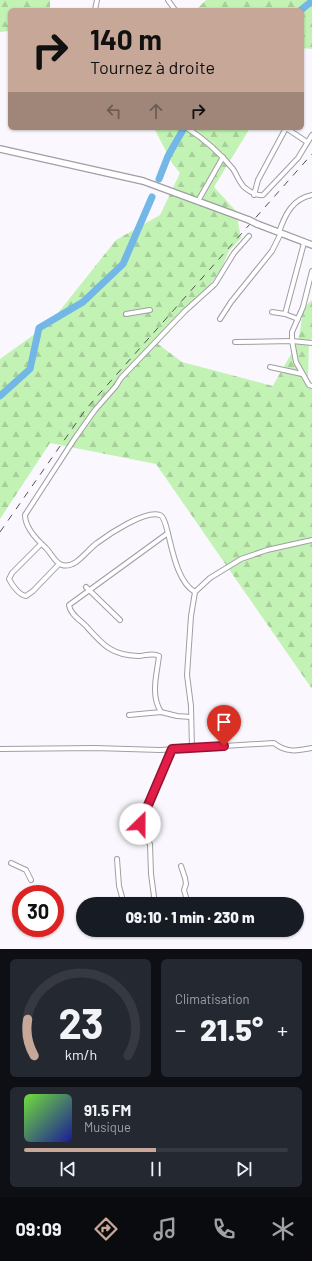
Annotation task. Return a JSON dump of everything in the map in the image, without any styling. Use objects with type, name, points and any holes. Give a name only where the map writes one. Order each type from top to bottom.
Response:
[{"type":"street","points":[[189,130],[223,158],[234,171],[243,186],[254,195],[264,195],[298,158],[312,135]]},
{"type":"street","points":[[254,195],[258,180],[285,130]]},
{"type":"street","points":[[289,130],[307,142]]},
{"type":"street","points":[[0,149],[143,181],[312,245]]},
{"type":"street","points":[[198,201],[223,158]]},
{"type":"street","points":[[220,318],[272,251],[286,214],[298,200],[312,196]]},
{"type":"street","points":[[195,592],[186,586],[175,564],[167,523],[160,515],[150,515],[127,524],[96,544],[70,566],[59,564],[41,544],[25,521],[25,516],[75,438],[95,410],[135,361],[162,337],[189,307],[216,284],[234,253],[249,236]]},
{"type":"street","points":[[285,314],[304,243]]},
{"type":"street","points":[[312,271],[298,319],[292,332],[296,362],[309,385],[312,386]]},
{"type":"street","points":[[126,314],[150,310]]},
{"type":"street","points":[[272,312],[285,314],[298,319]]},
{"type":"street","points":[[235,342],[292,341],[312,343]]},
{"type":"street","points":[[270,367],[303,374]]},
{"type":"street","points":[[161,712],[156,700],[155,676],[159,656],[155,654],[138,656],[113,652],[92,635],[69,605],[87,588],[168,533]]},
{"type":"street","points":[[192,749],[192,706],[187,675],[191,616],[195,592],[210,578],[241,559],[267,550],[312,540]]},
{"type":"street","points":[[41,544],[12,573],[9,579],[11,583],[22,595],[26,596],[33,591],[59,564]]},
{"type":"street","points":[[87,588],[120,620]]},
{"type":"street","points":[[129,715],[138,716],[161,712],[177,716],[191,717]]},
{"type":"street","points":[[0,749],[192,749],[274,743],[282,750],[302,750],[312,748]]},
{"type":"street","points":[[154,897],[151,874],[150,844],[140,832],[140,824],[172,749]]},
{"type":"street","points":[[118,859],[119,886],[122,897]]},
{"type":"street","points":[[10,862],[26,870],[31,880]]},
{"type":"street","points":[[181,866],[186,884],[184,890],[186,897]]},
{"type":"green space","points":[[0,0],[50,0],[50,8],[8,8],[8,31],[0,32]]},
{"type":"green space","points":[[206,0],[312,0],[312,49],[304,48],[304,8],[198,8]]},
{"type":"green space","points":[[155,130],[249,130],[214,187],[236,211],[241,238],[229,251],[221,269],[202,296],[158,344],[182,362],[273,386],[295,347],[299,336],[303,312],[312,300],[312,339],[309,340],[308,380],[312,390],[312,689],[156,464],[50,443],[0,519],[0,359],[50,323],[116,240],[160,215],[180,173],[172,163]]},
{"type":"waterway","points":[[303,8],[312,1]]},
{"type":"waterway","points":[[159,179],[168,156],[183,130]]},
{"type":"waterway","points":[[0,396],[30,369],[39,328],[83,302],[123,264],[152,197]]},
{"type":"railway","points":[[0,532],[86,409],[312,154]]},
{"type":"route","points":[[140,824],[162,776],[172,749],[224,746]]}]
